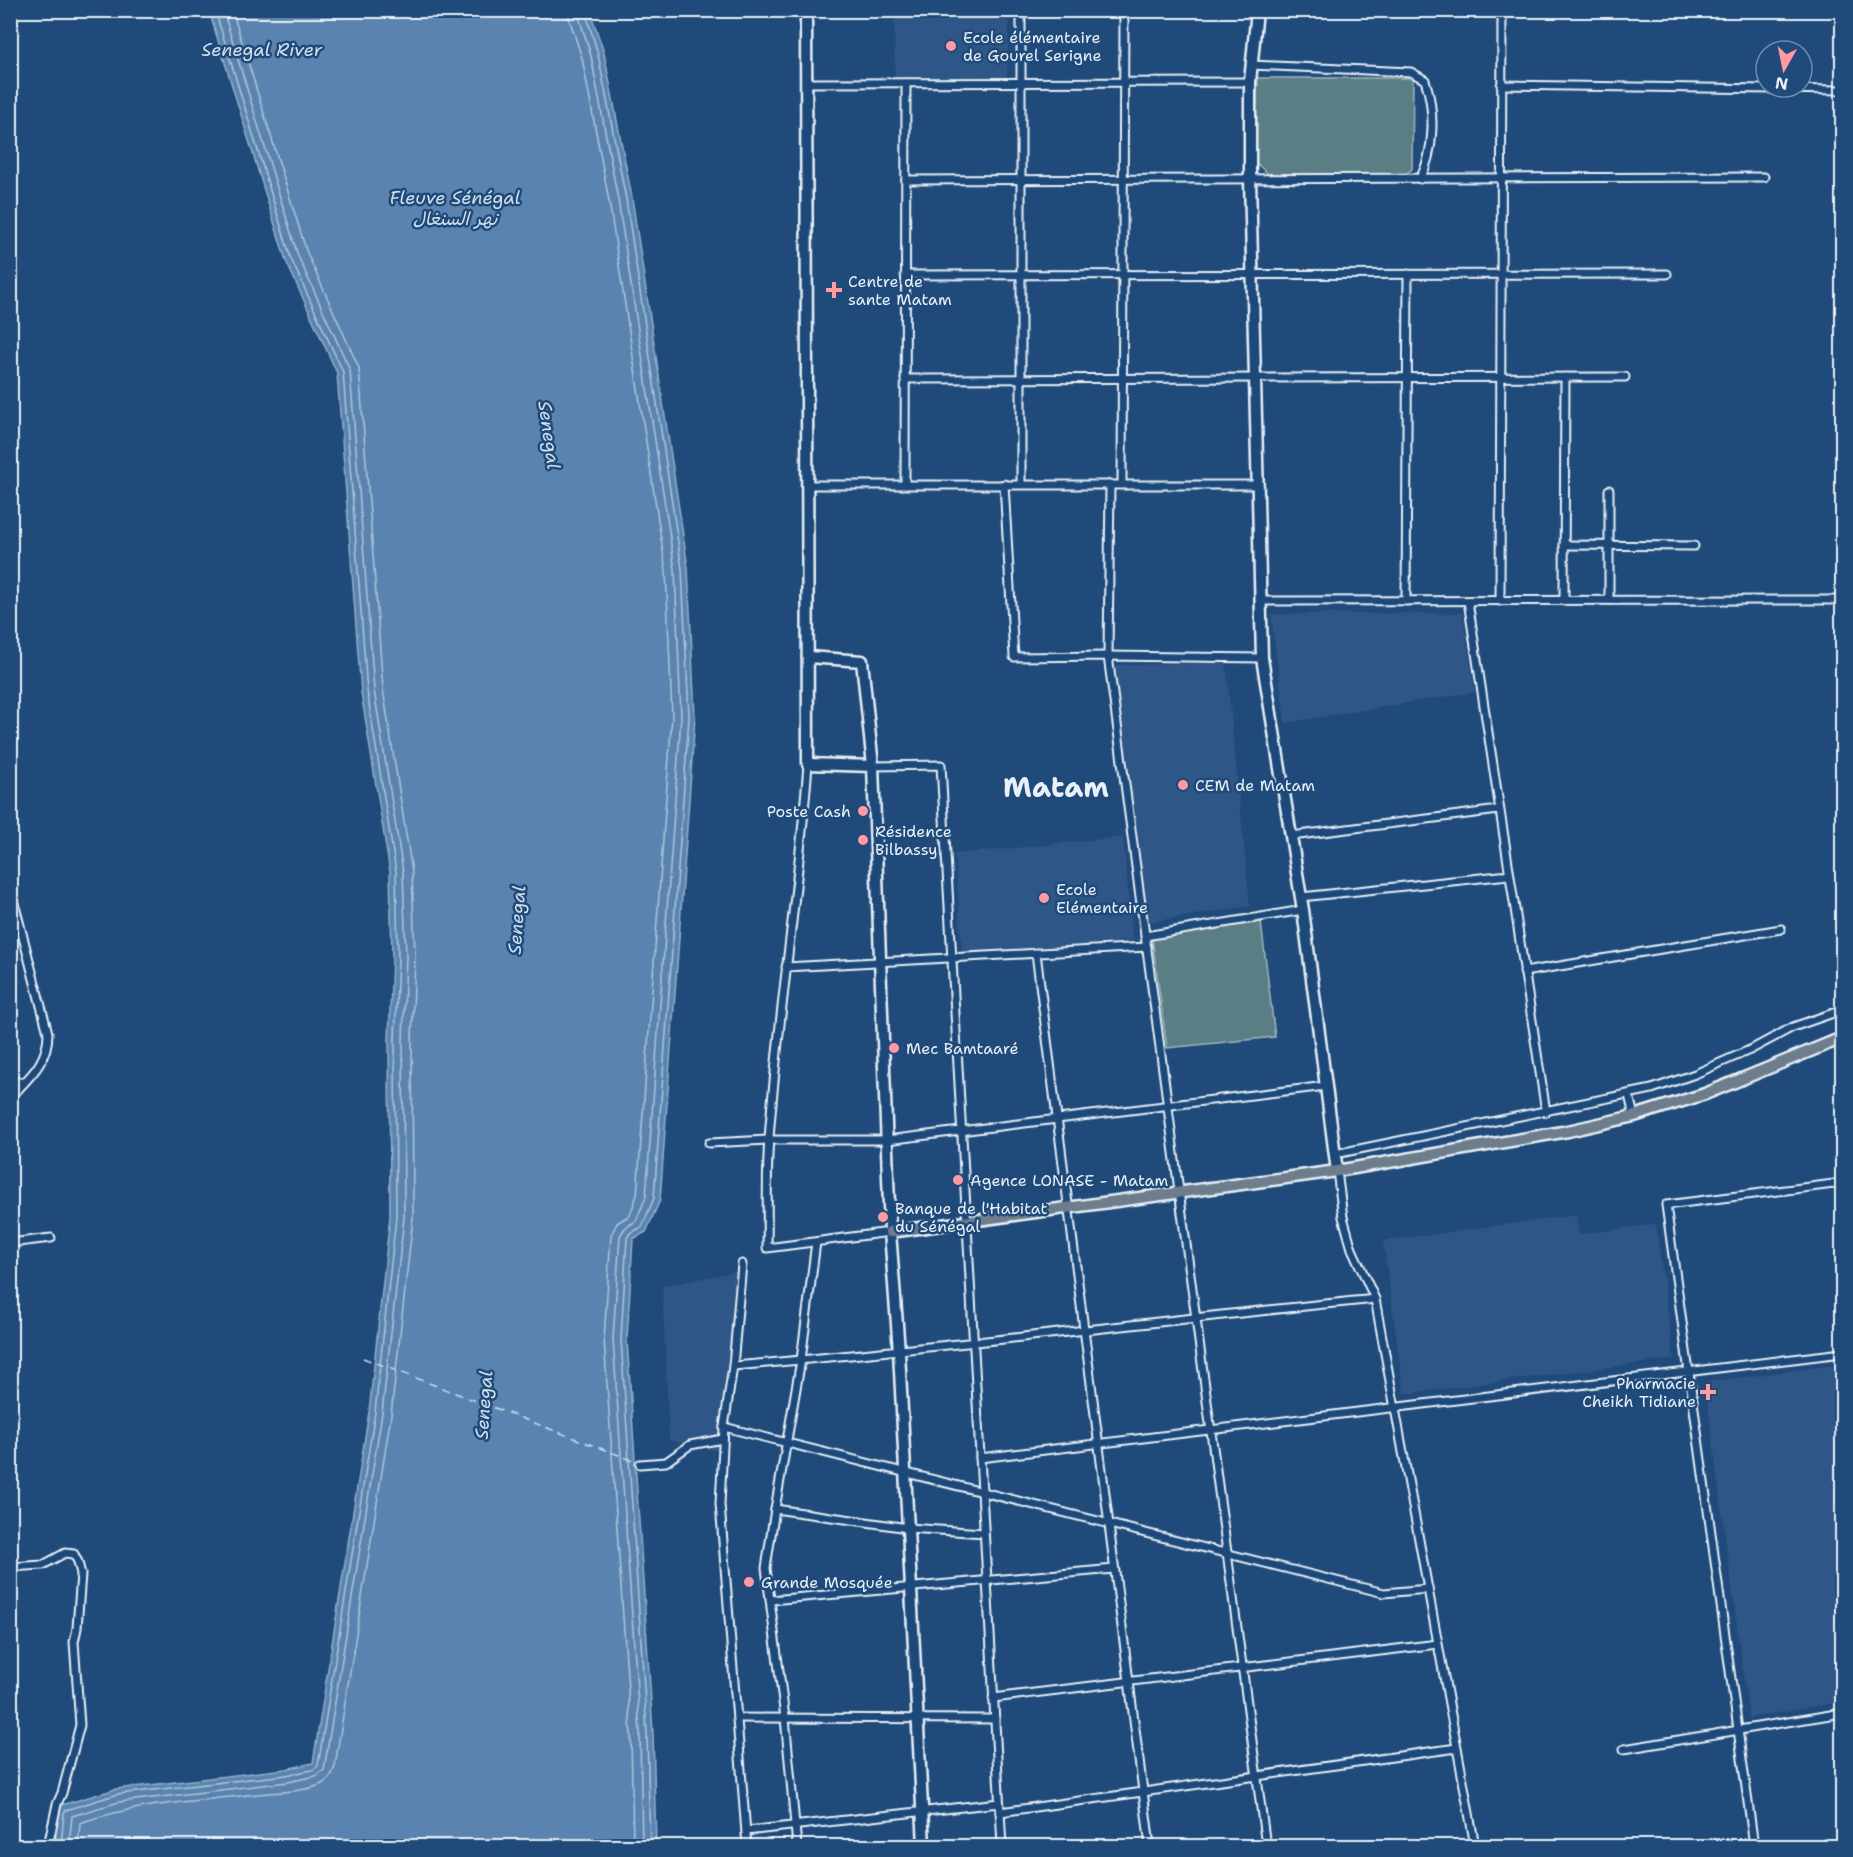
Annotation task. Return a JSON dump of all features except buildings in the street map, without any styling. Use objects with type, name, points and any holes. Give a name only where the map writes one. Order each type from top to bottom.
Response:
[{"type":"main road","points":[[806,10],[808,764],[873,766]]},
{"type":"main road","points":[[1257,10],[1250,82],[1250,179],[1262,658],[1303,910],[1337,1171]]},
{"type":"main road","points":[[808,657],[862,661],[873,766],[890,1232],[899,1351],[924,1846]]},
{"type":"main road","points":[[890,1232],[1337,1171],[1568,1131],[1634,1116],[1705,1094],[1842,1038]]},
{"type":"street","points":[[1021,10],[1021,484]]},
{"type":"street","points":[[1122,484],[1124,10]]},
{"type":"street","points":[[1500,601],[1502,10]]},
{"type":"street","points":[[1251,64],[1411,72],[1425,80],[1432,108],[1429,152],[1426,168],[1420,179]]},
{"type":"street","points":[[806,83],[1250,82]]},
{"type":"street","points":[[905,484],[906,83]]},
{"type":"street","points":[[1501,85],[1842,90]]},
{"type":"street","points":[[906,180],[1764,177]]},
{"type":"street","points":[[1406,601],[1408,274]]},
{"type":"street","points":[[905,275],[1667,274]]},
{"type":"street","points":[[1564,600],[1565,377]]},
{"type":"street","points":[[905,379],[1625,377]]},
{"type":"street","points":[[1004,484],[1014,657],[1262,658]]},
{"type":"street","points":[[1110,484],[1108,656],[1266,1846]]},
{"type":"street","points":[[807,485],[1259,485]]},
{"type":"street","points":[[1609,490],[1609,600]]},
{"type":"street","points":[[1564,545],[1694,546]]},
{"type":"street","points":[[1261,601],[1842,600]]},
{"type":"street","points":[[1468,601],[1546,1112]]},
{"type":"street","points":[[808,764],[804,826],[786,967],[768,1140],[767,1248],[890,1232]]},
{"type":"street","points":[[873,766],[941,765],[1002,1846]]},
{"type":"street","points":[[1291,836],[1499,810]]},
{"type":"street","points":[[1301,897],[1509,875]]},
{"type":"street","points":[[10,887],[48,1033],[45,1055],[35,1071],[10,1098]]},
{"type":"street","points":[[1146,936],[1303,910]]},
{"type":"street","points":[[1524,972],[1780,929]]},
{"type":"street","points":[[786,967],[1147,947]]},
{"type":"street","points":[[1036,953],[1150,1846]]},
{"type":"street","points":[[1335,1154],[1652,1089],[1695,1074],[1793,1027],[1842,1010]]},
{"type":"street","points":[[10,1080],[24,1083]]},
{"type":"street","points":[[709,1143],[768,1140],[887,1140],[1326,1086]]},
{"type":"street","points":[[1629,1095],[1634,1116]]},
{"type":"street","points":[[1337,1171],[1343,1217],[1352,1249],[1375,1299],[1475,1846]]},
{"type":"street","points":[[1754,1846],[1666,1204],[1842,1183]]},
{"type":"street","points":[[10,1243],[51,1238]]},
{"type":"street","points":[[797,1846],[785,1718],[766,1568],[801,1360],[816,1242]]},
{"type":"street","points":[[742,1264],[733,1366],[724,1427],[720,1504],[747,1846]]},
{"type":"street","points":[[733,1366],[899,1351],[1196,1316],[1375,1299]]},
{"type":"street","points":[[980,1458],[1842,1353]]},
{"type":"street","points":[[724,1427],[1384,1593],[1428,1589]]},
{"type":"street","points":[[640,1464],[666,1462],[690,1445],[723,1439]]},
{"type":"street","points":[[775,1509],[908,1528],[984,1533]]},
{"type":"street","points":[[10,1567],[43,1565],[65,1553],[74,1554],[81,1574],[74,1642],[80,1725],[57,1804],[48,1846]]},
{"type":"street","points":[[771,1600],[1114,1569]]},
{"type":"street","points":[[993,1698],[1438,1644]]},
{"type":"street","points":[[1624,1749],[1842,1713]]},
{"type":"street","points":[[737,1718],[995,1719]]},
{"type":"street","points":[[1000,1812],[1457,1748]]},
{"type":"street","points":[[746,1831],[999,1803]]},
{"type":"shaded area","name":"Ecole élémentaire de Gourel Serigne","points":[[894,11],[1009,11],[1007,81],[895,81]]},
{"type":"shaded area","points":[[1462,613],[1475,692],[1285,723],[1271,614]]},
{"type":"shaded area","name":"CEM de Matam","points":[[1226,663],[1250,906],[1143,923],[1115,665]]},
{"type":"shaded area","name":"Ecole Elémentaire","points":[[1123,837],[1133,941],[962,955],[955,854]]},
{"type":"shaded area","points":[[1576,1215],[1579,1234],[1656,1224],[1674,1359],[1404,1394],[1383,1241]]},
{"type":"shaded area","points":[[739,1271],[718,1451],[669,1440],[662,1286]]},
{"type":"shaded area","points":[[1842,1364],[1842,1702],[1749,1718],[1705,1382]]},
{"type":"green space","points":[[1258,78],[1413,78],[1412,169],[1406,174],[1268,174],[1254,161]]},
{"type":"green space","points":[[1261,922],[1275,1037],[1167,1048],[1152,938]]},
{"type":"water","name":"Fleuve Sénégal نهر السنغال","points":[[209,11],[590,11],[604,53],[632,198],[688,568],[695,717],[660,1200],[646,1232],[633,1239],[627,1339],[653,1732],[656,1846],[55,1846],[58,1806],[116,1789],[286,1769],[313,1763],[369,1412],[390,1216],[389,1040],[392,957],[390,872],[361,692],[337,373],[286,261]]},
{"type":"ferry route","points":[[363,1358],[637,1462]]},
{"type":"place","name":"Ecole élémentaire de Gourel Serigne","points":[[951,46]]},
{"type":"place","name":"Centre de sante Matam","points":[[834,290]]},
{"type":"place","name":"CEM de Matam","points":[[1183,785]]},
{"type":"place","name":"Poste Cash","points":[[863,811]]},
{"type":"place","name":"Résidence Bilbassy","points":[[863,840]]},
{"type":"place","name":"Ecole Elémentaire","points":[[1044,898]]},
{"type":"place","name":"Mec Bamtaaré","points":[[894,1048]]},
{"type":"place","name":"Agence LONASE - Matam","points":[[958,1180]]},
{"type":"place","name":"Banque de l'Habitat du Sénégal","points":[[883,1217]]},
{"type":"place","name":"Pharmacie Cheikh Tidiane","points":[[1708,1392]]},
{"type":"place","name":"Grande Mosquée","points":[[749,1582]]},
{"type":"district","name":"Matam","points":[[1056,787]]},
{"type":"water label","name":"Senegal River","points":[[262,50]]},
{"type":"water label","name":"Senegal","points":[[549,435]]},
{"type":"water label","name":"Senegal","points":[[517,920]]},
{"type":"water label","name":"Senegal","points":[[484,1405]]}]
